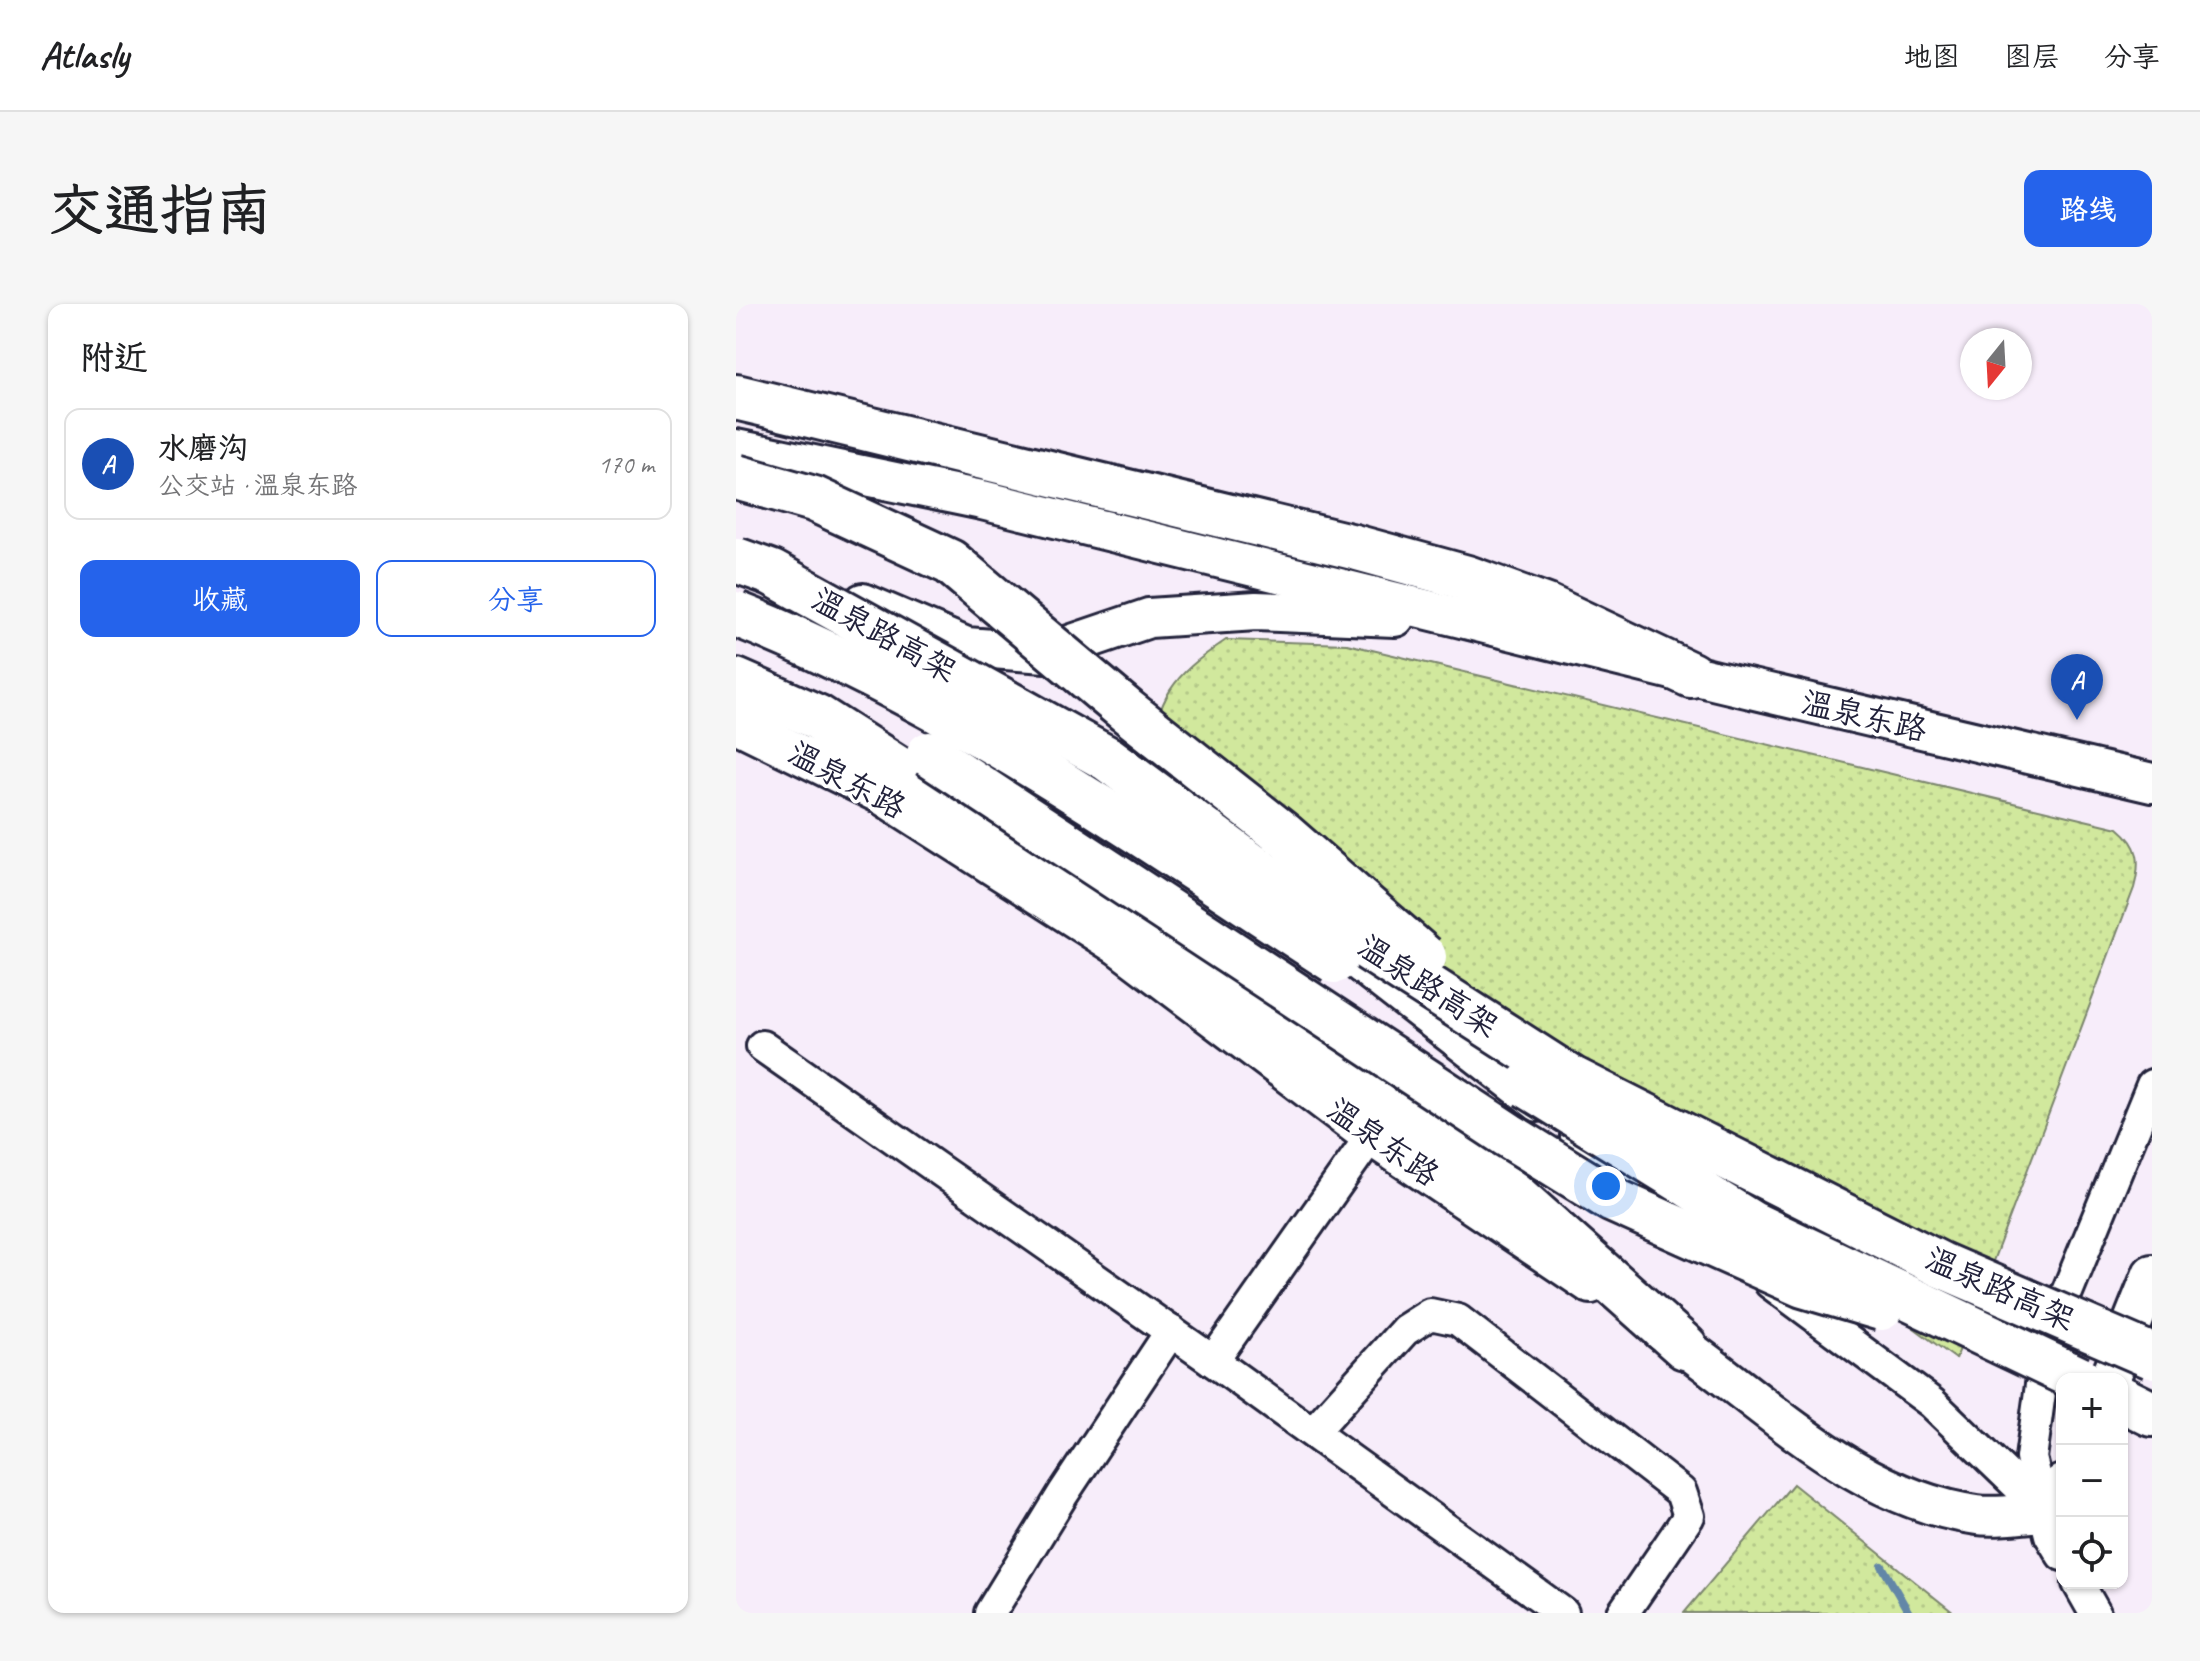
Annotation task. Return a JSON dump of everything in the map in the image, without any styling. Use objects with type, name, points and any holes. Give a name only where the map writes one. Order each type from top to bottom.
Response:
[{"type":"highway","points":[[736,397],[1354,547],[1467,578],[1547,607],[1691,675]]},
{"type":"highway","points":[[736,477],[814,499],[950,562],[1127,711],[1284,835],[1534,1054]]},
{"type":"highway","name":"温泉路高架","points":[[736,560],[772,573],[1108,759],[1329,923],[1572,1079],[1941,1265],[2152,1356]]},
{"type":"highway","name":"温泉路高架","points":[[736,614],[789,635],[1006,747],[1487,1060],[1752,1224],[2066,1373]]},
{"type":"highway","points":[[736,649],[776,665],[929,754],[1508,1135],[1613,1200],[1803,1285],[2010,1346]]},
{"type":"highway","points":[[736,681],[817,717],[1093,893],[1513,1194],[1685,1347]]},
{"type":"highway","points":[[2128,1402],[2152,1414]]},
{"type":"main road","name":"温泉东路","points":[[736,449],[982,500],[1691,675],[2152,783]]},
{"type":"main road","points":[[736,546],[966,647],[1046,653],[1149,618],[1256,611],[1477,621]]},
{"type":"main road","name":"温泉东路","points":[[736,723],[881,794],[1119,946],[1371,1136],[1685,1347],[1855,1471],[1892,1490],[1942,1508],[1980,1515],[2053,1498]]},
{"type":"main road","points":[[2112,1373],[2152,1274]]},
{"type":"street","points":[[736,597],[802,623],[1089,775],[1284,910],[1670,1210],[1932,1403],[2053,1498]]},
{"type":"street","points":[[762,1046],[1171,1331],[1563,1613]]},
{"type":"street","points":[[2056,1545],[2050,1535],[2053,1498],[2031,1458],[2047,1341],[2152,1085]]},
{"type":"street","points":[[1213,1361],[1371,1136]]},
{"type":"street","points":[[1313,1432],[1405,1330],[1430,1314],[1458,1320],[1681,1492],[1689,1516],[1623,1613]]},
{"type":"street","points":[[990,1613],[1063,1494],[1171,1331]]},
{"type":"street","points":[[2081,1589],[2095,1613]]},
{"type":"green space","points":[[1226,640],[1347,644],[2118,828],[2131,841],[2137,855],[2134,888],[1956,1359],[1146,762],[1157,720],[1170,690],[1191,666]]},
{"type":"green space","points":[[1793,1484],[1954,1613],[1684,1613]]},
{"type":"waterway","points":[[1882,1566],[1909,1613]]},
{"type":"place","name":"水磨沟","points":[[2077,720]]}]
